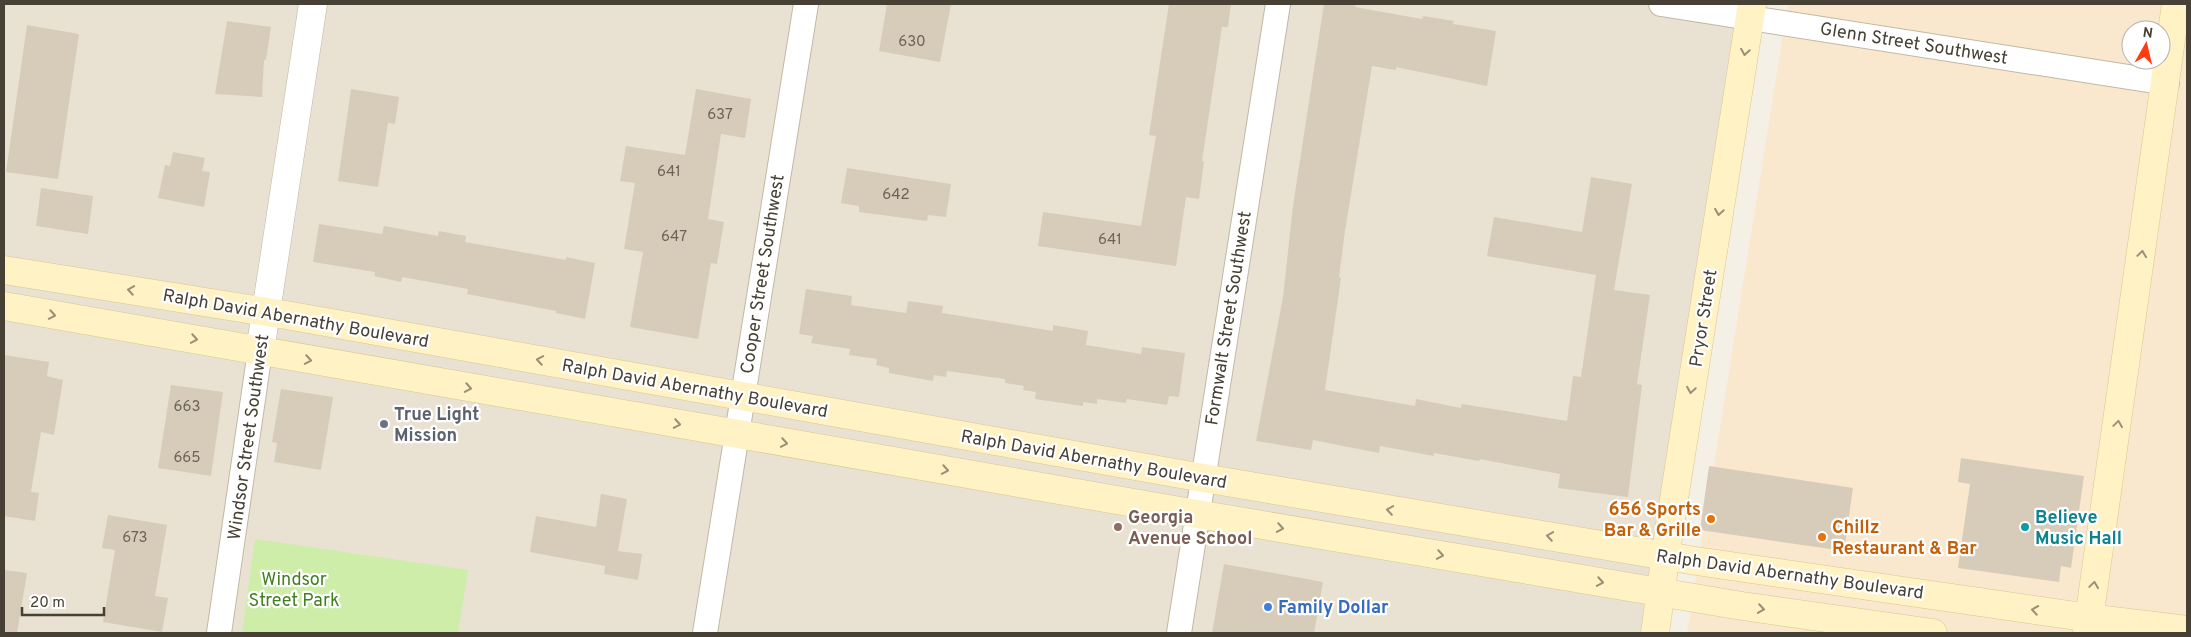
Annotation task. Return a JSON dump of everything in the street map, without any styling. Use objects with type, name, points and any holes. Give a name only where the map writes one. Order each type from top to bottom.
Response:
[{"type":"main road","points":[[2089,626],[2176,4]]},
{"type":"main road","name":"Pryor Street","points":[[1655,633],[1669,531],[1751,11]]},
{"type":"main road","name":"Ralph David Abernathy Boulevard","points":[[4,270],[266,312],[1203,478],[2089,626],[2187,630]]},
{"type":"main road","name":"Ralph David Abernathy Boulevard","points":[[4,306],[1197,514],[1757,608],[1933,633]]},
{"type":"street","name":"Windsor Street Southwest","points":[[219,633],[260,351],[314,4]]},
{"type":"street","name":"Cooper Street Southwest","points":[[704,633],[806,4]]},
{"type":"street","name":"Formwalt Street Southwest","points":[[1179,633],[1278,4]]},
{"type":"street","name":"Glenn Street Southwest","points":[[1661,4],[1751,11],[2166,83]]},
{"type":"shaded area","points":[[4,4],[1759,4],[1653,633],[4,633]]},
{"type":"shaded area","points":[[1788,4],[2187,4],[2187,633],[1687,633]]},
{"type":"green space","name":"Windsor Street Park","points":[[255,539],[468,570],[458,633],[242,633]]},
{"type":"building","points":[[887,4],[951,4],[940,62],[879,51]]},
{"type":"building","points":[[1169,4],[1231,4],[1228,27],[1222,27],[1202,161],[1204,162],[1199,199],[1186,197],[1176,266],[1038,246],[1043,212],[1141,226],[1156,136],[1149,135]]},
{"type":"building","points":[[1324,4],[1356,4],[1355,7],[1422,19],[1423,16],[1454,21],[1453,24],[1496,31],[1487,86],[1396,67],[1396,70],[1372,66],[1345,231],[1339,277],[1341,278],[1325,390],[1415,406],[1416,399],[1461,408],[1462,404],[1567,421],[1573,376],[1581,377],[1596,275],[1487,256],[1494,217],[1582,232],[1591,177],[1632,184],[1614,290],[1650,295],[1637,384],[1642,385],[1628,497],[1558,488],[1560,474],[1480,459],[1479,461],[1434,453],[1434,456],[1380,446],[1379,453],[1313,440],[1311,450],[1256,441],[1283,297],[1293,206]]},
{"type":"building","points":[[227,21],[271,27],[266,60],[264,60],[262,97],[215,94]]},
{"type":"building","points":[[27,25],[79,34],[58,179],[6,172]]},
{"type":"building","points":[[351,89],[399,97],[395,124],[388,123],[378,187],[338,181]]},
{"type":"building","points":[[696,89],[751,99],[745,138],[721,134],[708,219],[724,222],[717,264],[711,263],[698,339],[630,327],[643,252],[624,249],[635,183],[620,181],[626,146],[685,155]]},
{"type":"building","points":[[173,152],[205,158],[202,171],[210,172],[204,207],[158,198],[165,165],[170,166]]},
{"type":"building","points":[[847,168],[951,184],[946,217],[928,215],[927,221],[859,212],[859,206],[841,203]]},
{"type":"building","points":[[41,188],[93,196],[88,234],[36,226]]},
{"type":"building","points":[[319,224],[382,234],[384,226],[438,236],[439,231],[466,236],[465,242],[566,260],[566,257],[595,263],[585,319],[556,313],[556,311],[467,294],[468,289],[402,277],[401,282],[374,276],[375,272],[313,262]]},
{"type":"building","points":[[806,289],[852,296],[851,305],[906,313],[908,301],[943,306],[942,313],[1053,331],[1053,325],[1088,331],[1086,345],[1141,354],[1142,347],[1185,353],[1179,397],[1169,396],[1167,405],[1127,399],[1126,403],[1097,399],[1097,404],[1083,402],[1083,406],[1035,399],[1036,392],[1023,390],[1024,386],[1005,383],[1005,379],[947,371],[946,377],[934,375],[933,381],[889,373],[889,368],[876,365],[877,359],[849,355],[850,349],[811,343],[813,336],[799,334]]},
{"type":"building","points":[[4,355],[49,362],[47,376],[63,380],[54,435],[41,432],[31,492],[39,493],[35,521],[4,516]]},
{"type":"building","points":[[171,385],[223,392],[211,476],[158,468]]},
{"type":"building","points":[[281,389],[333,397],[321,470],[274,462],[277,443],[272,442]]},
{"type":"building","name":"Believe Music Hall","points":[[1961,458],[2084,476],[2071,568],[2061,566],[2059,582],[1958,568],[1970,484],[1958,482]]},
{"type":"building","points":[[1709,466],[1853,488],[1844,551],[1700,530]]},
{"type":"building","points":[[601,494],[627,499],[618,551],[642,554],[638,580],[604,574],[605,566],[530,552],[536,516],[596,527]]},
{"type":"building","points":[[108,515],[167,525],[155,596],[168,598],[162,632],[103,622],[115,550],[102,548]]},
{"type":"building","name":"Family Dollar","points":[[1224,564],[1323,582],[1314,633],[1212,633]]},
{"type":"building","points":[[4,570],[27,573],[17,633],[4,633]]},
{"type":"place","name":"True Light Mission","points":[[384,424]]},
{"type":"place","name":"656 Sports Bar & Grille","points":[[1711,519]]},
{"type":"place","name":"Georgia Avenue School","points":[[1118,527]]},
{"type":"place","name":"Believe Music Hall","points":[[2025,527]]},
{"type":"place","name":"Chillz Restaurant & Bar","points":[[1822,537]]},
{"type":"place","name":"Family Dollar","points":[[1268,607]]}]
